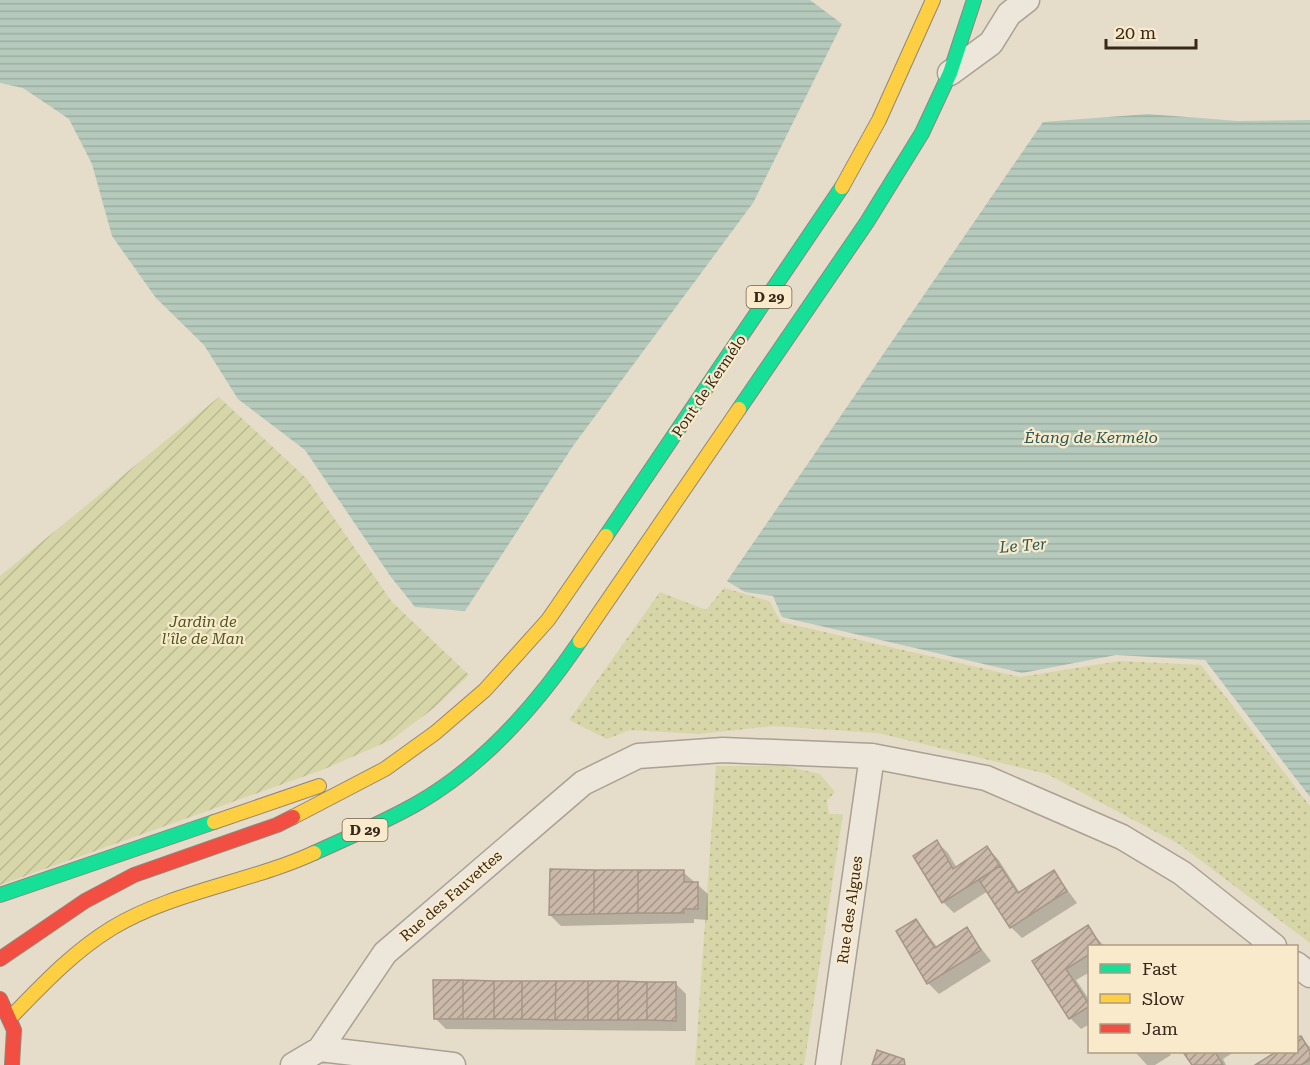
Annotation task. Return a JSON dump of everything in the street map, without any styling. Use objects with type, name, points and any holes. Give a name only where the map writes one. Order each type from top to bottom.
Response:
[{"type":"main road","name":"Pont de Kermélo","points":[[385,769],[435,732],[485,690],[548,620],[834,202],[879,120],[912,52],[933,0]]},
{"type":"main road","name":"D 29","points":[[12,1016],[66,960],[113,927],[166,904],[306,857],[420,802],[469,768],[506,733],[568,658],[867,222],[922,133],[950,73],[974,0]]},
{"type":"main road","name":"D 29","points":[[0,959],[85,901],[134,875],[277,825],[385,769]]},
{"type":"main road","points":[[0,894],[300,791],[385,769]]},
{"type":"main road","points":[[0,999],[12,1016],[15,1037],[12,1065]]},
{"type":"street","points":[[950,73],[991,43],[1009,14],[1027,0]]},
{"type":"street","name":"Rue des Fauvettes","points":[[293,1065],[320,1049],[385,953],[583,783],[638,756],[723,750],[872,756]]},
{"type":"street","points":[[872,756],[986,778],[1122,837],[1182,873],[1273,945]]},
{"type":"street","name":"Rue des Algues","points":[[828,1065],[872,756]]},
{"type":"street","points":[[1298,966],[1310,975]]},
{"type":"street","points":[[320,1049],[453,1065]]},
{"type":"green space","name":"Jardin de l'île de Man","points":[[219,397],[307,479],[392,602],[469,675],[434,708],[391,740],[322,770],[0,885],[0,576]]},
{"type":"green space","points":[[724,588],[769,601],[781,622],[1020,677],[1120,661],[1201,665],[1310,806],[1310,943],[1179,844],[1047,774],[878,733],[773,726],[699,734],[630,730],[607,739],[569,720],[660,592],[706,610]]},
{"type":"green space","points":[[716,766],[785,766],[820,774],[835,792],[827,801],[829,814],[843,814],[804,1065],[695,1065]]},
{"type":"water","points":[[0,0],[810,0],[842,24],[753,203],[573,446],[465,611],[415,607],[391,577],[305,450],[238,399],[204,345],[156,298],[112,236],[92,164],[69,119],[23,88],[0,83]]},
{"type":"water","name":"Étang de Kermélo","points":[[1148,114],[1238,121],[1310,120],[1310,797],[1205,660],[1116,655],[1022,673],[782,617],[773,596],[745,592],[727,581],[1043,122]]},
{"type":"building","points":[[937,840],[953,869],[987,846],[1000,866],[942,903],[913,856]]},
{"type":"building","points":[[1000,866],[1018,893],[1054,870],[1067,891],[1010,928],[979,880]]},
{"type":"building","points":[[550,869],[594,870],[594,914],[549,915]]},
{"type":"building","points":[[594,870],[638,870],[638,913],[594,914]]},
{"type":"building","points":[[638,870],[684,870],[684,882],[698,882],[698,909],[683,909],[684,913],[638,913]]},
{"type":"building","points":[[916,919],[935,948],[967,927],[981,950],[927,984],[896,931]]},
{"type":"building","points":[[1088,925],[1100,945],[1088,945],[1088,955],[1066,969],[1088,1003],[1088,1007],[1069,1019],[1032,961]]},
{"type":"building","points":[[433,980],[463,980],[463,1019],[434,1019]]},
{"type":"building","points":[[463,980],[494,981],[494,1019],[463,1019]]},
{"type":"building","points":[[494,981],[522,981],[522,1019],[494,1019]]},
{"type":"building","points":[[522,981],[556,981],[555,1020],[522,1019]]},
{"type":"building","points":[[556,981],[588,981],[588,1020],[555,1020]]},
{"type":"building","points":[[588,981],[618,981],[618,1020],[588,1020]]},
{"type":"building","points":[[618,981],[647,982],[647,1020],[618,1020]]},
{"type":"building","points":[[647,982],[676,982],[676,1021],[647,1020]]},
{"type":"building","points":[[1301,1036],[1310,1051],[1310,1060],[1301,1065],[1255,1065],[1274,1053],[1298,1053],[1298,1037]]},
{"type":"building","points":[[877,1050],[904,1059],[905,1065],[872,1065]]},
{"type":"building","points":[[1184,1053],[1216,1053],[1223,1065],[1192,1065]]},
{"type":"traffic: fast","points":[[739,409],[867,222],[922,133],[950,73],[974,0]]},
{"type":"traffic: fast","points":[[606,536],[842,187]]},
{"type":"traffic: fast","points":[[314,853],[418,803],[465,770],[508,731],[528,709],[580,641]]},
{"type":"traffic: fast","points":[[0,895],[214,822]]},
{"type":"traffic: slow","points":[[842,187],[879,120],[933,0]]},
{"type":"traffic: slow","points":[[580,641],[739,409]]},
{"type":"traffic: slow","points":[[293,817],[385,769],[435,733],[485,690],[548,620],[606,536]]},
{"type":"traffic: slow","points":[[214,822],[319,786]]},
{"type":"traffic: slow","points":[[12,1016],[71,958],[112,928],[160,905],[264,872],[314,853]]},
{"type":"traffic: jam","points":[[0,959],[85,901],[134,875],[277,825],[293,817]]},
{"type":"traffic: jam","points":[[0,999],[14,1030],[12,1065]]},
{"type":"water label","name":"Le Ter","points":[[1023,545]]}]
